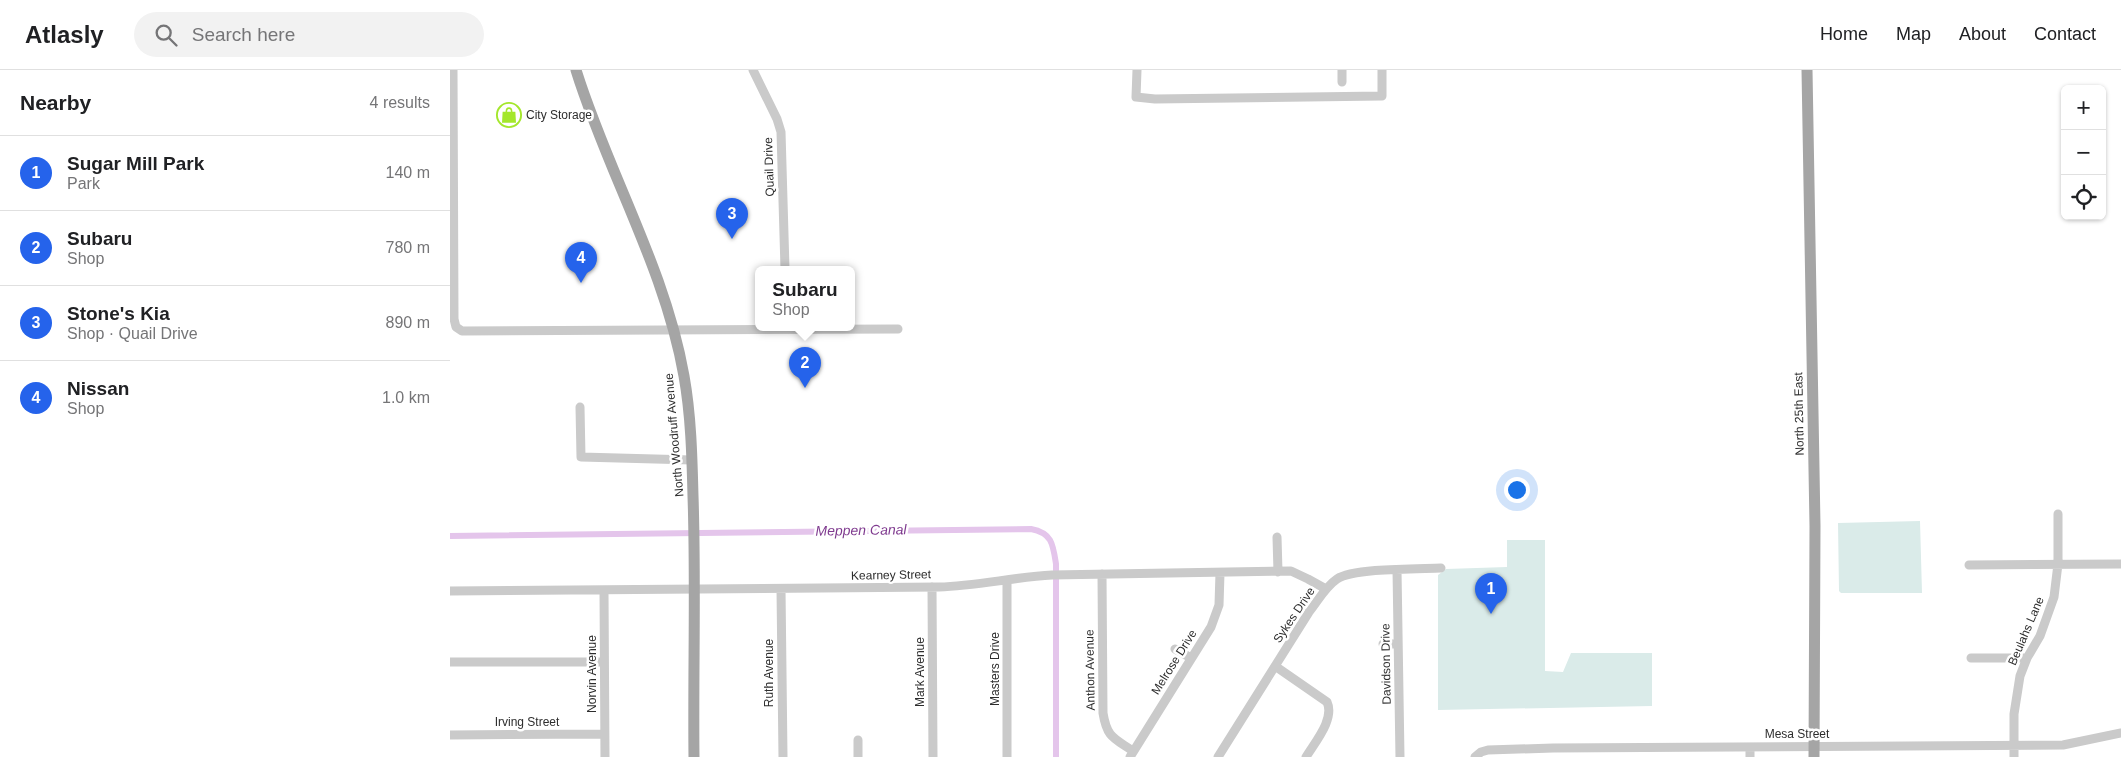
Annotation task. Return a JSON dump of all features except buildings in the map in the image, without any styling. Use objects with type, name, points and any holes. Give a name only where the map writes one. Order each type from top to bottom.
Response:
[{"type":"main road","name":"North Woodruff Avenue","points":[[576,70],[603,144],[652,262],[673,331],[684,376],[692,460],[694,525],[694,757]]},
{"type":"main road","name":"North 25th East","points":[[1807,70],[1815,526],[1814,752]]},
{"type":"street","points":[[452,70],[451,177],[456,327],[462,331],[471,332],[755,329]]},
{"type":"street","name":"Quail Drive","points":[[753,70],[777,119],[781,132],[785,266]]},
{"type":"street","points":[[1137,70],[1136,98],[1155,99],[1382,96],[1382,70]]},
{"type":"street","points":[[1342,70],[1342,82]]},
{"type":"street","points":[[855,329],[898,329]]},
{"type":"street","points":[[580,407],[581,458],[692,460]]},
{"type":"street","name":"Beulahs Lane","points":[[2014,757],[2016,695],[2027,658],[2040,636],[2054,597],[2058,564],[2058,514]]},
{"type":"street","points":[[1277,537],[1278,572]]},
{"type":"street","points":[[1969,565],[2121,564]]},
{"type":"street","name":"Sykes Drive","points":[[1218,757],[1309,612],[1326,589],[1338,578],[1397,570],[1441,568]]},
{"type":"street","name":"Davidson Drive","points":[[1397,570],[1400,757]]},
{"type":"street","name":"Kearney Street","points":[[450,592],[932,587],[963,586],[1025,576],[1278,572],[1291,572],[1308,578],[1326,589]]},
{"type":"street","name":"Melrose Drive","points":[[1131,754],[1210,627],[1219,605],[1220,573]]},
{"type":"street","name":"Anthon Avenue","points":[[1102,574],[1103,714],[1105,729],[1131,754]]},
{"type":"street","name":"Masters Drive","points":[[1006,580],[1008,757]]},
{"type":"street","name":"Mark Avenue","points":[[932,587],[933,757]]},
{"type":"street","name":"Ruth Avenue","points":[[781,589],[783,757]]},
{"type":"street","name":"Norvin Avenue","points":[[604,591],[605,757]]},
{"type":"street","points":[[1383,644],[1398,644]]},
{"type":"street","points":[[1175,649],[1191,658]]},
{"type":"street","points":[[1971,658],[2027,658]]},
{"type":"street","points":[[450,662],[604,662]]},
{"type":"street","points":[[1275,666],[1327,702],[1330,707],[1330,713],[1322,731],[1306,757]]},
{"type":"street","name":"Mesa Street","points":[[1475,757],[1488,750],[1570,753],[1660,753],[1750,747],[1814,752],[2063,746],[2121,732]]},
{"type":"street","name":"Irving Street","points":[[450,735],[604,734]]},
{"type":"street","points":[[858,740],[858,757]]},
{"type":"street","points":[[1750,747],[1750,757]]},
{"type":"shaded area","points":[[1920,521],[1922,593],[1841,593],[1839,591],[1838,523]]},
{"type":"shaded area","points":[[1507,540],[1545,540],[1545,671],[1563,672],[1571,653],[1652,653],[1652,706],[1438,710],[1438,575],[1446,569],[1507,567]]},
{"type":"waterway","name":"Meppen Canal","points":[[450,536],[1031,529],[1038,531],[1050,540],[1056,564],[1056,757]]},
{"type":"place","name":"City Storage","points":[[509,115]]},
{"type":"place","name":"Stone's Kia","points":[[732,239]]},
{"type":"place","name":"Nissan","points":[[581,283]]},
{"type":"place","name":"Subaru","points":[[805,388]]},
{"type":"place","name":"Sugar Mill Park","points":[[1491,614]]}]
